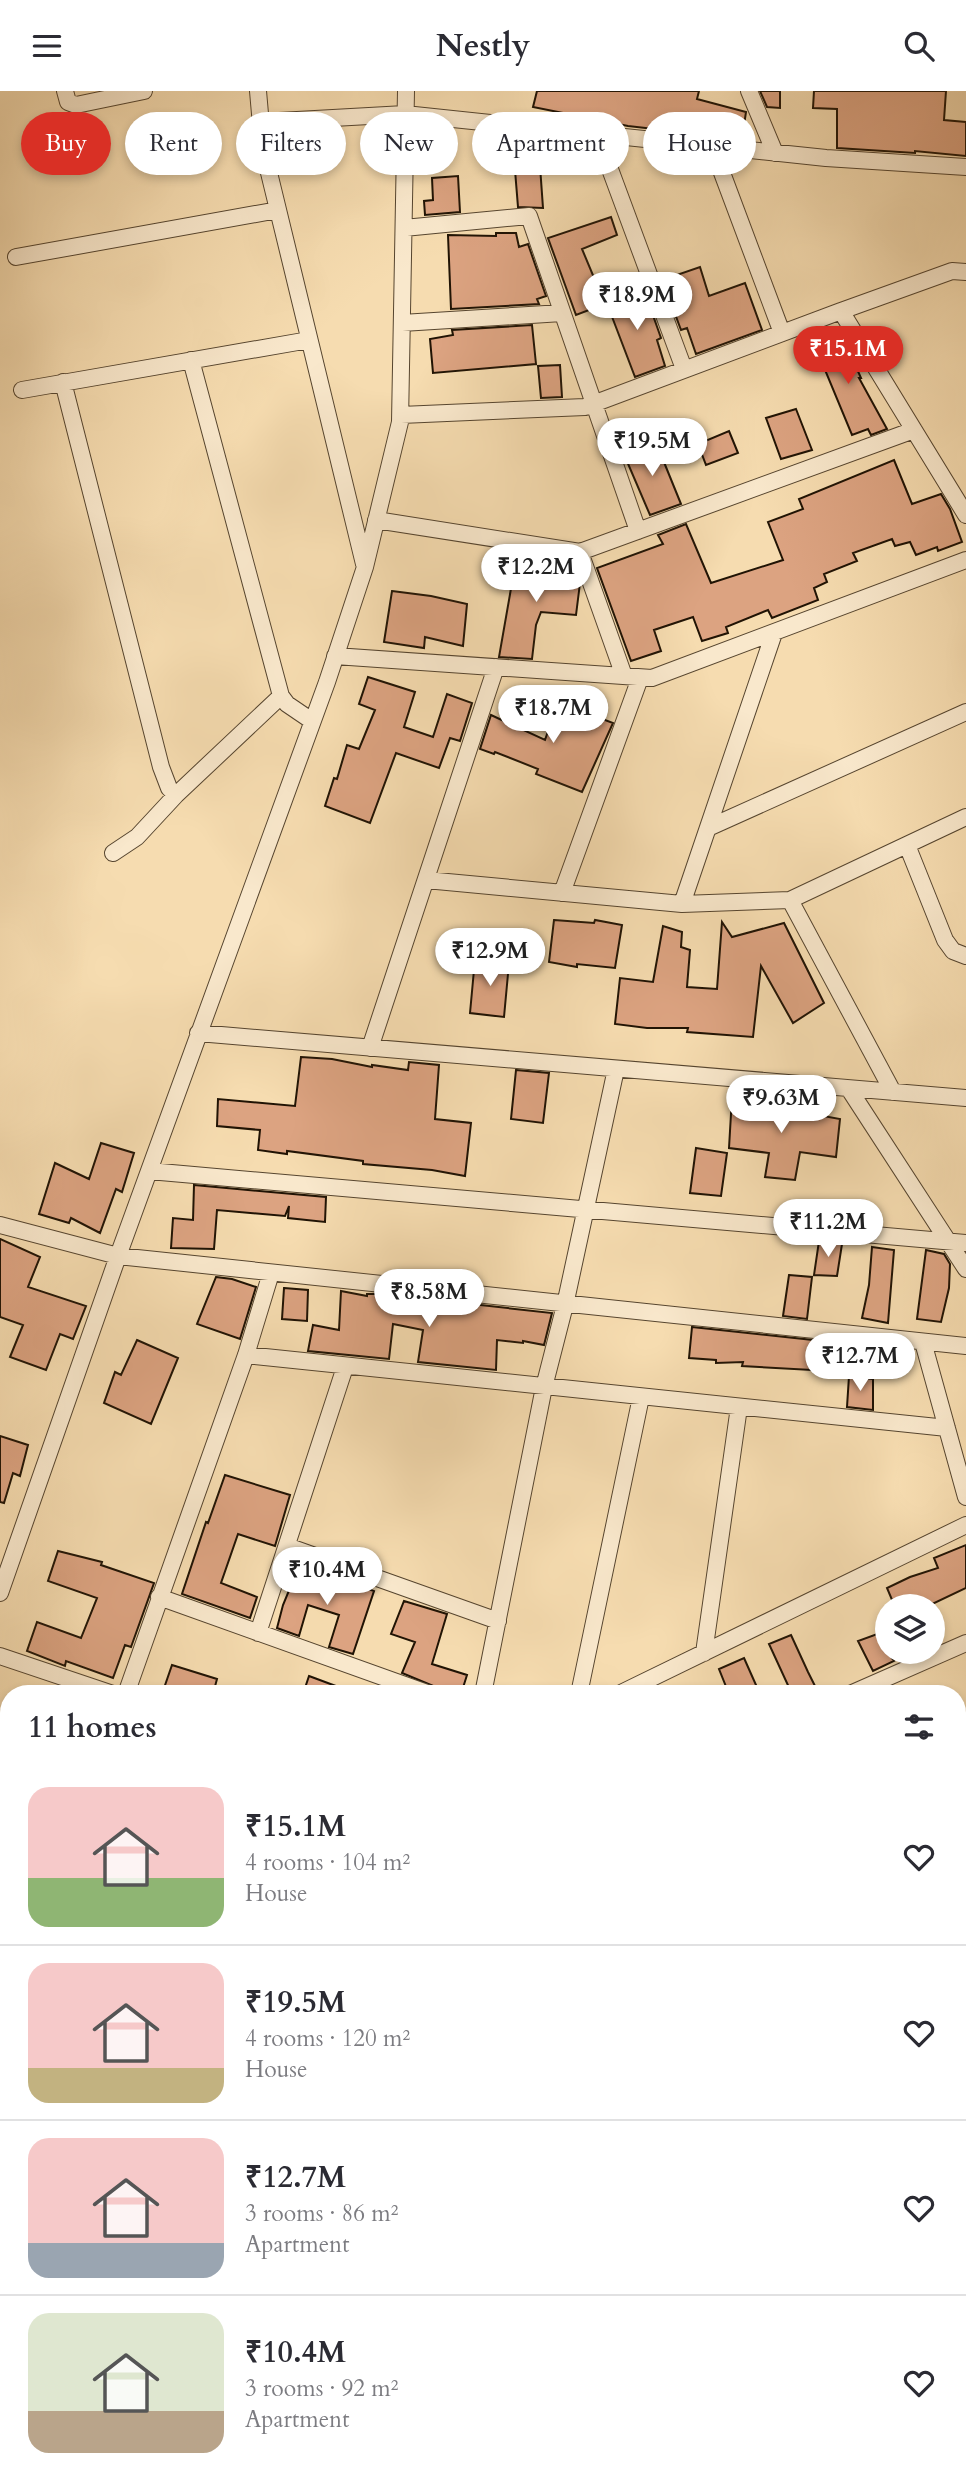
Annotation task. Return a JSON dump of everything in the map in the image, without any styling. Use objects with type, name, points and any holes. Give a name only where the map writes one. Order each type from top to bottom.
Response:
[{"type":"street","points":[[65,91],[68,102],[76,105],[144,91]]},
{"type":"street","points":[[258,91],[260,112]]},
{"type":"street","points":[[405,112],[406,91]]},
{"type":"street","points":[[749,91],[775,153]]},
{"type":"street","points":[[756,151],[966,167]]},
{"type":"street","points":[[270,175],[365,567]]},
{"type":"street","points":[[0,1593],[365,567],[401,415],[404,175]]},
{"type":"street","points":[[612,175],[684,369]]},
{"type":"street","points":[[723,175],[782,333]]},
{"type":"street","points":[[16,257],[278,209]]},
{"type":"street","points":[[404,228],[529,216],[638,531]]},
{"type":"street","points":[[401,415],[585,407],[952,271],[966,272]]},
{"type":"street","points":[[841,311],[966,515]]},
{"type":"street","points":[[402,323],[562,313]]},
{"type":"street","points":[[22,390],[309,340]]},
{"type":"street","points":[[191,360],[281,696],[287,704],[312,721]]},
{"type":"street","points":[[63,382],[161,767],[169,788],[176,795]]},
{"type":"street","points":[[376,520],[580,552],[915,431]]},
{"type":"street","points":[[562,893],[632,677],[580,552]]},
{"type":"street","points":[[335,656],[652,678],[966,560]]},
{"type":"street","points":[[682,904],[774,632]]},
{"type":"street","points":[[370,1048],[496,667]]},
{"type":"street","points":[[113,853],[137,838],[176,795],[281,696]]},
{"type":"street","points":[[708,828],[966,712]]},
{"type":"street","points":[[426,880],[682,904],[790,900],[966,817]]},
{"type":"street","points":[[907,845],[946,940],[953,951],[966,956]]},
{"type":"street","points":[[790,900],[893,1092]]},
{"type":"street","points":[[198,1033],[966,1098]]},
{"type":"street","points":[[485,1685],[544,1387],[565,1305],[616,1069]]},
{"type":"street","points":[[849,1089],[966,1269]]},
{"type":"street","points":[[149,1171],[966,1243]]},
{"type":"street","points":[[0,1225],[118,1256],[966,1346]]},
{"type":"street","points":[[129,1685],[246,1356],[271,1273]]},
{"type":"street","points":[[923,1342],[966,1497]]},
{"type":"street","points":[[246,1356],[947,1428]]},
{"type":"street","points":[[258,1633],[345,1367]]},
{"type":"street","points":[[581,1685],[641,1397]]},
{"type":"street","points":[[704,1653],[739,1407]]},
{"type":"street","points":[[638,1685],[966,1525]]},
{"type":"street","points":[[287,1546],[498,1621]]},
{"type":"street","points":[[159,1597],[405,1685]]},
{"type":"street","points":[[870,1685],[966,1643]]},
{"type":"street","points":[[0,1656],[86,1685]]},
{"type":"building","points":[[537,91],[699,91],[697,99],[746,112],[643,112],[643,128],[629,126],[629,112],[558,112],[533,107]]},
{"type":"building","points":[[760,91],[780,91],[780,108],[767,107]]},
{"type":"building","points":[[814,91],[946,91],[944,120],[966,122],[966,156],[837,148],[837,109],[813,108]]},
{"type":"building","points":[[515,175],[541,175],[543,208],[518,207]]},
{"type":"building","points":[[458,176],[460,212],[425,215],[424,201],[433,200],[432,178]]},
{"type":"building","points":[[611,217],[617,235],[582,249],[605,304],[576,315],[548,238]]},
{"type":"building","points":[[496,233],[516,233],[519,247],[528,244],[546,296],[537,299],[539,304],[451,309],[448,235],[496,236]]},
{"type":"building","points":[[700,267],[709,296],[745,283],[762,330],[696,354],[687,328],[681,330],[664,284],[667,283],[665,279]]},
{"type":"building","points":[[644,290],[661,338],[657,340],[665,366],[635,377],[606,301]]},
{"type":"building","points":[[532,325],[536,364],[433,373],[430,339],[453,335],[452,330]]},
{"type":"building","points":[[841,333],[859,378],[887,429],[871,435],[868,429],[852,435],[813,341]]},
{"type":"building","points":[[560,365],[562,397],[541,398],[538,366]]},
{"type":"building","points":[[796,409],[812,450],[781,459],[766,418]]},
{"type":"building","points":[[729,431],[738,453],[706,465],[698,444]]},
{"type":"building","points":[[655,440],[681,504],[650,515],[623,452]]},
{"type":"building","points":[[894,460],[912,504],[941,494],[950,509],[962,542],[938,551],[937,547],[916,555],[910,542],[895,546],[892,539],[853,553],[857,561],[824,574],[827,582],[814,588],[818,600],[772,618],[768,610],[726,627],[728,633],[702,641],[693,617],[654,630],[661,651],[631,661],[597,568],[663,544],[658,535],[686,524],[711,583],[783,560],[768,522],[803,509],[799,499]]},
{"type":"building","points":[[516,560],[551,567],[551,564],[575,571],[580,583],[576,615],[541,612],[536,625],[532,659],[499,657]]},
{"type":"building","points":[[392,591],[467,604],[463,646],[425,637],[424,648],[384,642]]},
{"type":"building","points":[[368,677],[415,692],[404,727],[433,737],[447,694],[472,703],[460,741],[450,738],[439,768],[396,753],[370,823],[325,806],[334,778],[337,779],[347,745],[359,749],[375,710],[359,704]]},
{"type":"building","points":[[558,702],[613,723],[582,792],[536,774],[538,769],[480,749],[491,715],[545,740]]},
{"type":"building","points":[[554,920],[594,923],[595,920],[622,925],[615,968],[577,964],[577,967],[549,962]]},
{"type":"building","points":[[722,922],[732,937],[784,923],[824,1003],[793,1023],[761,966],[753,1037],[687,1032],[688,1028],[647,1028],[615,1024],[620,978],[653,982],[663,926],[682,932],[681,947],[690,950],[687,987],[717,989]]},
{"type":"building","points":[[475,959],[509,963],[504,1017],[470,1013]]},
{"type":"building","points":[[301,1057],[408,1070],[409,1062],[439,1065],[435,1119],[471,1123],[465,1176],[432,1170],[363,1164],[363,1161],[287,1151],[287,1154],[258,1150],[260,1130],[217,1126],[218,1099],[295,1106]]},
{"type":"building","points":[[516,1070],[549,1073],[543,1123],[511,1119]]},
{"type":"building","points":[[732,1097],[768,1100],[768,1106],[840,1119],[836,1157],[800,1152],[795,1180],[765,1177],[769,1153],[729,1148]]},
{"type":"building","points":[[101,1143],[134,1153],[122,1192],[116,1189],[100,1233],[71,1218],[69,1223],[39,1214],[55,1163],[89,1179]]},
{"type":"building","points":[[696,1148],[727,1153],[721,1196],[690,1193]]},
{"type":"building","points":[[194,1185],[326,1197],[325,1222],[288,1218],[289,1206],[285,1216],[217,1210],[214,1249],[171,1248],[173,1218],[193,1220]]},
{"type":"building","points":[[0,1239],[40,1257],[28,1287],[86,1306],[73,1339],[60,1334],[46,1370],[10,1357],[23,1325],[0,1317]]},
{"type":"building","points":[[819,1241],[842,1244],[837,1276],[814,1275]]},
{"type":"building","points":[[872,1247],[894,1250],[888,1323],[862,1318],[869,1285]]},
{"type":"building","points":[[926,1250],[944,1254],[950,1264],[949,1288],[941,1322],[917,1319]]},
{"type":"building","points":[[789,1275],[812,1277],[807,1319],[783,1316]]},
{"type":"building","points":[[216,1277],[256,1287],[240,1339],[197,1324]]},
{"type":"building","points":[[284,1288],[308,1290],[307,1321],[282,1319]]},
{"type":"building","points":[[341,1291],[367,1296],[380,1294],[552,1313],[544,1345],[497,1340],[496,1370],[418,1362],[423,1330],[393,1324],[389,1359],[308,1351],[313,1325],[339,1330]]},
{"type":"building","points":[[692,1327],[850,1344],[848,1372],[742,1366],[743,1362],[716,1363],[716,1360],[689,1358]]},
{"type":"building","points":[[137,1340],[178,1358],[151,1424],[104,1403],[115,1372],[121,1375]]},
{"type":"building","points":[[849,1376],[873,1379],[873,1410],[847,1407]]},
{"type":"building","points":[[0,1436],[28,1445],[20,1476],[13,1473],[4,1503],[0,1502]]},
{"type":"building","points":[[225,1475],[290,1495],[275,1546],[238,1534],[221,1583],[257,1597],[250,1618],[182,1594]]},
{"type":"building","points":[[966,1545],[966,1588],[945,1598],[945,1594],[890,1594],[887,1588],[938,1568],[934,1558]]},
{"type":"building","points":[[58,1551],[102,1562],[101,1565],[154,1583],[131,1647],[125,1645],[113,1678],[66,1661],[65,1666],[27,1651],[37,1622],[81,1638],[97,1598],[48,1581]]},
{"type":"building","points":[[299,1566],[351,1586],[352,1583],[374,1591],[353,1654],[329,1647],[339,1615],[308,1605],[299,1636],[277,1628]]},
{"type":"building","points":[[404,1601],[447,1614],[432,1664],[467,1675],[464,1685],[431,1685],[402,1673],[415,1642],[391,1634]]},
{"type":"building","points":[[791,1635],[815,1685],[788,1685],[769,1644]]},
{"type":"building","points":[[875,1635],[875,1664],[888,1664],[873,1671],[858,1641]]},
{"type":"building","points":[[744,1658],[756,1685],[725,1685],[719,1669]]},
{"type":"building","points":[[172,1665],[217,1679],[215,1685],[165,1685]]},
{"type":"building","points":[[309,1676],[333,1685],[306,1685]]}]
